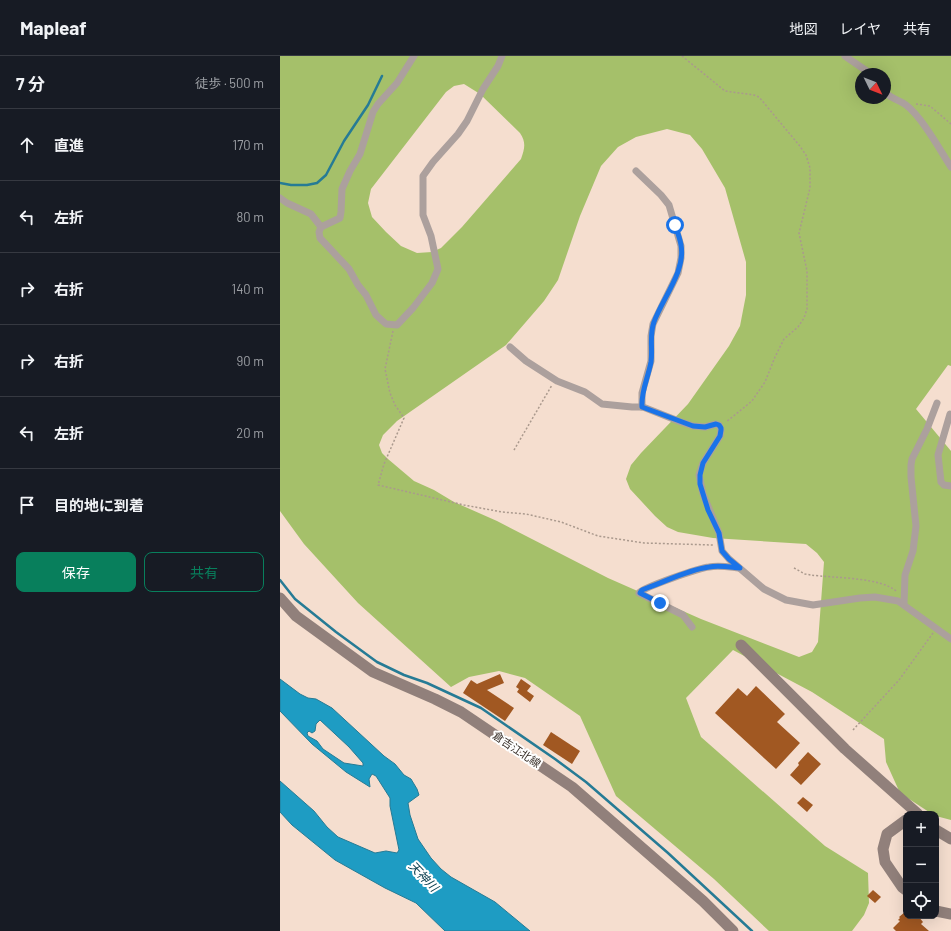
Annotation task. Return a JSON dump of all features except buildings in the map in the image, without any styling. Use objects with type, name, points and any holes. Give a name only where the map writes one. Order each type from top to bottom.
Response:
[{"type":"main road","name":"倉吉江北線","points":[[280,598],[296,616],[372,672],[461,712],[572,787],[703,901],[733,931]]},
{"type":"main road","points":[[741,645],[845,749],[915,811]]},
{"type":"main road","points":[[903,822],[887,834],[883,849],[885,862],[903,888]]},
{"type":"main road","points":[[939,832],[951,839]]},
{"type":"main road","points":[[939,912],[951,914]]},
{"type":"street","points":[[414,56],[398,82],[378,104],[373,112],[360,154],[342,189],[342,212],[340,218],[321,227],[319,232],[320,238],[349,269],[358,285],[366,295],[376,315],[386,324],[394,325],[396,325],[413,308],[432,283],[438,269],[431,236],[423,215],[423,176],[432,162],[458,134],[467,121],[483,89],[498,66],[502,56]]},
{"type":"street","points":[[845,56],[862,68]]},
{"type":"street","points":[[891,98],[906,104],[918,117],[951,167]]},
{"type":"street","points":[[636,171],[661,195],[669,205],[682,246],[678,274],[653,324],[651,361],[642,393],[642,407]]},
{"type":"street","points":[[280,198],[287,203],[311,214],[321,227]]},
{"type":"street","points":[[510,347],[526,361],[555,380],[585,392],[602,404],[642,407],[693,426],[705,427],[716,424],[719,425],[721,428],[720,436],[703,463],[700,475],[700,484],[708,510],[719,533],[722,551],[729,559],[764,589],[786,600],[813,605],[875,597],[905,602],[936,629],[951,639]]},
{"type":"street","points":[[905,602],[905,575],[913,551],[916,526],[911,465],[912,459],[927,429],[937,404]]},
{"type":"street","points":[[950,414],[938,455],[941,482],[944,485],[951,486]]},
{"type":"street","points":[[692,627],[683,614],[640,593],[642,590],[693,571],[709,567],[723,566],[740,568]]},
{"type":"path","points":[[682,56],[725,91],[759,97],[799,145],[806,155],[810,168],[810,188],[799,233],[807,271],[807,309],[804,318],[798,327],[784,339],[765,382],[752,401],[729,419],[721,428]]},
{"type":"path","points":[[906,104],[914,103],[930,106],[951,124]]},
{"type":"path","points":[[394,325],[385,369],[390,393],[395,405],[404,418],[384,464],[378,485],[464,505],[533,516],[560,522],[598,536],[644,543],[720,545]]},
{"type":"path","points":[[514,450],[555,380]]},
{"type":"path","points":[[794,568],[805,574],[876,582],[894,588],[905,602]]},
{"type":"path","points":[[853,730],[899,680],[936,629]]},
{"type":"green space","points":[[280,56],[951,56],[951,366],[948,365],[916,409],[951,451],[951,820],[939,817],[939,811],[927,811],[900,793],[886,762],[884,739],[812,692],[733,650],[686,698],[701,737],[825,846],[868,873],[869,903],[864,915],[852,931],[769,931],[714,879],[616,796],[580,716],[525,678],[499,671],[469,677],[451,687],[358,603],[304,544],[280,511]],"holes":[[[464,84],[480,94],[520,133],[524,142],[523,152],[521,159],[462,227],[441,248],[432,252],[417,253],[401,246],[372,217],[368,203],[371,189],[446,92],[454,86]],[[667,129],[690,135],[702,149],[725,188],[746,262],[746,295],[740,326],[729,346],[688,404],[631,465],[626,479],[630,489],[655,516],[667,527],[678,532],[713,538],[806,544],[817,553],[824,562],[818,642],[812,652],[799,657],[701,619],[608,578],[497,521],[454,502],[434,490],[414,481],[382,453],[379,445],[383,435],[397,421],[506,345],[544,301],[558,280],[580,216],[601,166],[618,147],[636,137]]]},
{"type":"water","name":"天神川","points":[[280,679],[300,694],[308,698],[316,699],[332,708],[384,756],[395,764],[404,775],[411,779],[419,795],[408,803],[410,815],[418,839],[431,858],[451,877],[495,902],[530,931],[445,931],[416,903],[385,888],[335,860],[292,825],[280,812],[280,781],[314,811],[327,827],[338,837],[375,853],[386,851],[397,853],[399,850],[390,806],[390,798],[376,776],[372,774],[369,779],[370,787],[346,772],[312,744],[280,711]],"holes":[[[320,720],[349,747],[363,763],[363,766],[344,763],[323,749],[317,741],[308,736],[307,733],[309,731],[312,733],[315,731],[316,724]]]},
{"type":"waterway","points":[[280,183],[307,185],[317,183],[326,175],[344,141],[368,105],[382,76]]},
{"type":"waterway","points":[[280,580],[295,599],[377,662],[481,708],[586,782],[668,853],[752,931]]},
{"type":"route","points":[[660,603],[640,593],[642,590],[660,583],[709,567],[723,566],[740,568],[722,551],[719,533],[708,510],[700,484],[700,475],[703,463],[720,436],[721,428],[716,424],[705,427],[693,426],[642,407],[642,393],[651,361],[653,324],[672,283],[678,274],[681,258],[682,246],[675,225]]}]
